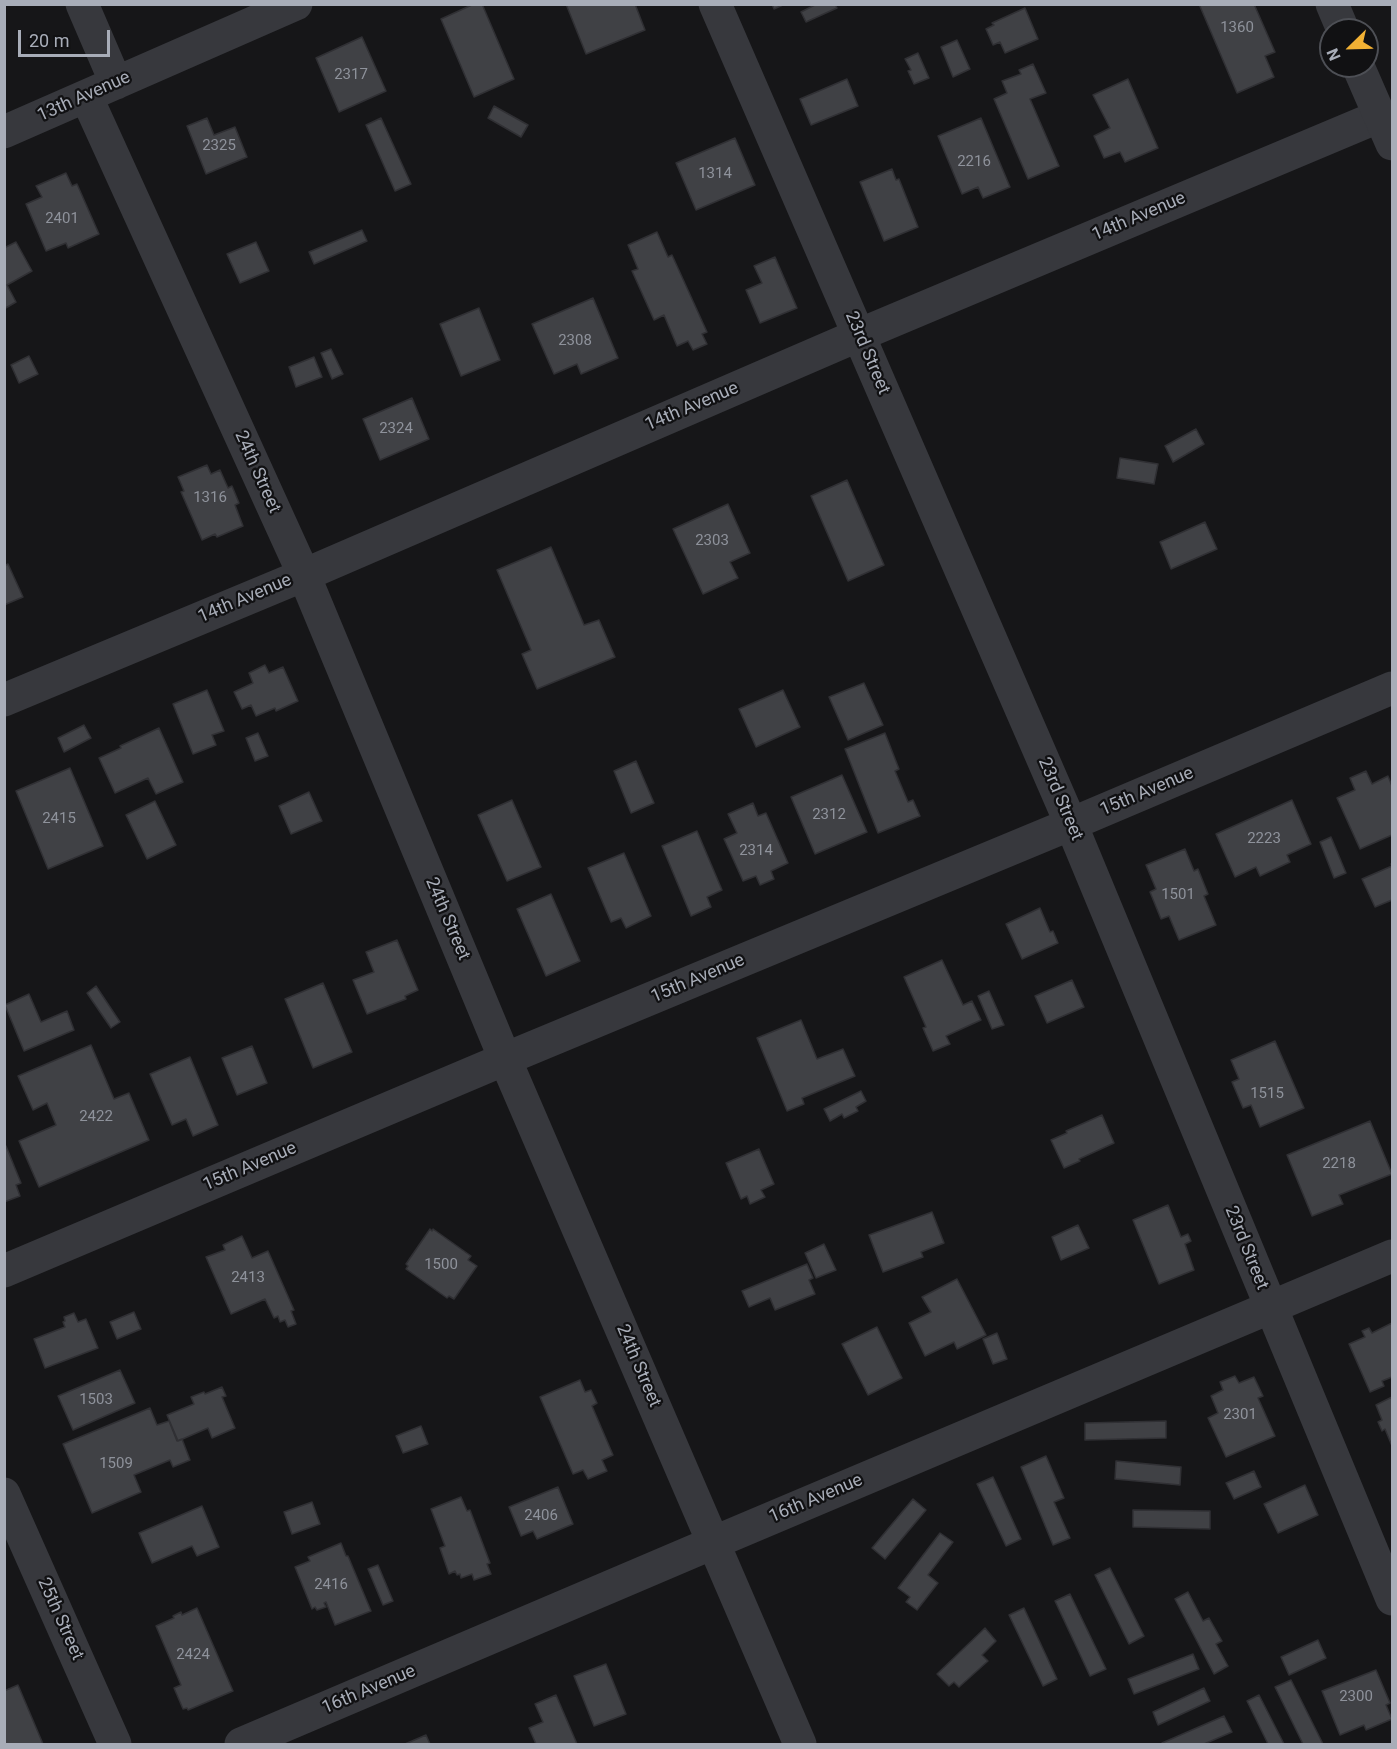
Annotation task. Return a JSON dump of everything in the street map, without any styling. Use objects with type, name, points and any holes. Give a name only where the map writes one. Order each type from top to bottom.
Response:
[{"type":"street","points":[[82,4],[116,83]]},
{"type":"street","name":"13th Avenue","points":[[4,132],[296,4]]},
{"type":"street","name":"23rd Street","points":[[716,4],[1071,824],[1392,1599]]},
{"type":"street","points":[[1332,4],[1338,18]]},
{"type":"street","points":[[1363,78],[1386,130]]},
{"type":"street","name":"24th Street","points":[[86,96],[304,575],[506,1059],[800,1744]]},
{"type":"street","name":"14th Avenue","points":[[4,700],[304,575],[859,335],[1386,130]]},
{"type":"street","name":"15th Avenue","points":[[4,1271],[1392,688]]},
{"type":"street","name":"16th Avenue","points":[[241,1744],[1392,1256]]},
{"type":"street","name":"25th Street","points":[[4,1494],[115,1744]]},
{"type":"building","points":[[474,4],[482,4],[514,79],[474,97],[441,19]]},
{"type":"building","points":[[566,4],[635,4],[645,30],[586,54]]},
{"type":"building","points":[[772,4],[785,4],[774,9]]},
{"type":"building","points":[[817,4],[835,4],[837,8],[806,22],[801,12]]},
{"type":"building","points":[[1199,4],[1254,4],[1275,52],[1265,56],[1274,77],[1237,93]]},
{"type":"building","points":[[1025,8],[1038,39],[1005,53],[1000,42],[993,45],[986,29],[994,25],[992,23]]},
{"type":"building","points":[[362,37],[386,91],[339,112],[316,58]]},
{"type":"building","points":[[957,40],[970,69],[953,77],[941,47]]},
{"type":"building","points":[[918,53],[929,78],[914,84],[908,71],[911,70],[905,59]]},
{"type":"building","points":[[1033,64],[1046,93],[1030,99],[1059,166],[1028,179],[994,99],[1007,93],[1002,81],[1021,74],[1019,70]]},
{"type":"building","points":[[847,79],[858,106],[811,125],[800,99]]},
{"type":"building","points":[[1128,79],[1158,148],[1125,162],[1120,152],[1104,158],[1094,136],[1110,128],[1093,95]]},
{"type":"building","points":[[494,106],[528,125],[521,137],[488,118]]},
{"type":"building","points":[[207,118],[214,135],[235,127],[247,157],[206,174],[187,126]]},
{"type":"building","points":[[381,118],[411,184],[395,191],[366,125]]},
{"type":"building","points":[[981,118],[1010,187],[983,198],[978,187],[962,194],[938,136]]},
{"type":"building","points":[[735,138],[755,185],[696,210],[676,163]]},
{"type":"building","points":[[892,169],[896,180],[899,179],[918,227],[884,241],[860,182]]},
{"type":"building","points":[[66,173],[72,186],[77,184],[99,234],[68,248],[66,243],[46,251],[26,204],[42,197],[36,186]]},
{"type":"building","points":[[362,230],[367,241],[314,264],[309,252]]},
{"type":"building","points":[[657,232],[668,257],[672,255],[707,332],[702,334],[707,344],[693,350],[688,341],[677,346],[664,315],[654,320],[632,271],[638,269],[628,245]]},
{"type":"building","points":[[16,242],[32,271],[7,285],[16,302],[4,309],[4,248]]},
{"type":"building","points":[[256,242],[269,271],[240,283],[227,254]]},
{"type":"building","points":[[775,257],[797,308],[760,323],[746,290],[762,283],[754,266]]},
{"type":"building","points":[[593,298],[618,358],[581,374],[577,364],[554,374],[532,324]]},
{"type":"building","points":[[479,308],[500,360],[461,376],[440,324]]},
{"type":"building","points":[[331,349],[343,374],[332,379],[321,353]]},
{"type":"building","points":[[29,356],[38,374],[19,383],[11,365]]},
{"type":"building","points":[[314,357],[322,377],[296,387],[289,367]]},
{"type":"building","points":[[412,398],[429,439],[380,460],[363,419]]},
{"type":"building","points":[[1196,429],[1204,444],[1173,462],[1165,446]]},
{"type":"building","points":[[1120,458],[1158,464],[1154,484],[1117,478]]},
{"type":"building","points":[[207,465],[211,474],[220,470],[228,488],[232,486],[239,503],[235,505],[243,526],[217,537],[215,534],[202,540],[181,492],[184,491],[178,477]]},
{"type":"building","points":[[847,480],[884,565],[848,581],[811,496]]},
{"type":"building","points":[[728,504],[750,553],[730,562],[738,578],[703,594],[673,529]]},
{"type":"building","points":[[1205,522],[1217,549],[1171,569],[1160,542]]},
{"type":"building","points":[[551,547],[584,625],[599,620],[615,657],[537,689],[522,654],[531,650],[497,570]]},
{"type":"building","points":[[8,564],[23,597],[4,605],[4,566]]},
{"type":"building","points":[[265,665],[269,673],[283,667],[298,701],[276,711],[275,708],[256,716],[251,705],[242,709],[234,692],[253,683],[249,673]]},
{"type":"building","points":[[864,683],[883,725],[848,740],[829,697]]},
{"type":"building","points":[[207,690],[224,731],[212,735],[216,745],[193,754],[173,704]]},
{"type":"building","points":[[783,690],[800,727],[756,747],[739,709]]},
{"type":"building","points":[[84,725],[91,738],[64,752],[58,738]]},
{"type":"building","points":[[159,728],[183,782],[156,794],[148,778],[115,793],[99,758]]},
{"type":"building","points":[[258,733],[268,756],[255,761],[246,738]]},
{"type":"building","points":[[885,733],[899,769],[895,771],[908,802],[913,800],[920,816],[878,833],[845,749]]},
{"type":"building","points":[[636,761],[654,803],[631,813],[614,771]]},
{"type":"building","points":[[70,768],[103,846],[48,869],[16,791]]},
{"type":"building","points":[[1366,771],[1372,784],[1388,776],[1392,786],[1392,835],[1360,849],[1337,798],[1355,790],[1350,778]]},
{"type":"building","points":[[842,775],[867,832],[815,854],[791,797]]},
{"type":"building","points":[[309,792],[322,821],[291,834],[279,806]]},
{"type":"building","points":[[512,800],[541,867],[507,881],[478,815]]},
{"type":"building","points":[[1292,800],[1311,844],[1287,855],[1290,862],[1260,876],[1256,867],[1235,877],[1216,834]]},
{"type":"building","points":[[155,801],[176,845],[147,859],[126,815]]},
{"type":"building","points":[[753,803],[758,816],[766,813],[788,863],[771,871],[774,879],[760,885],[756,876],[743,881],[724,839],[737,833],[728,814]]},
{"type":"building","points":[[697,831],[722,890],[707,897],[711,907],[691,916],[662,846]]},
{"type":"building","points":[[1331,837],[1346,873],[1334,878],[1320,842]]},
{"type":"building","points":[[1185,849],[1194,871],[1198,869],[1208,894],[1204,896],[1216,925],[1179,940],[1169,916],[1161,919],[1150,892],[1156,889],[1146,865]]},
{"type":"building","points":[[624,853],[651,916],[626,928],[621,918],[611,922],[588,868]]},
{"type":"building","points":[[1392,866],[1392,900],[1375,907],[1362,879]]},
{"type":"building","points":[[551,894],[580,961],[546,976],[517,909]]},
{"type":"building","points":[[1040,908],[1050,932],[1053,931],[1058,943],[1022,959],[1006,924]]},
{"type":"building","points":[[397,940],[418,990],[405,996],[406,999],[367,1014],[353,980],[374,972],[366,952]]},
{"type":"building","points":[[942,960],[963,1005],[972,1001],[981,1020],[946,1036],[950,1044],[933,1051],[923,1028],[926,1027],[904,977]]},
{"type":"building","points":[[1072,980],[1084,1007],[1047,1023],[1035,996]]},
{"type":"building","points":[[323,983],[352,1052],[313,1068],[285,999]]},
{"type":"building","points":[[96,986],[120,1022],[111,1028],[87,993]]},
{"type":"building","points":[[989,991],[1004,1025],[992,1029],[978,996]]},
{"type":"building","points":[[29,994],[41,1022],[67,1011],[74,1030],[24,1051],[5,1005]]},
{"type":"building","points":[[801,1020],[817,1059],[843,1049],[855,1076],[802,1098],[804,1104],[787,1111],[757,1038]]},
{"type":"building","points":[[1275,1041],[1304,1108],[1260,1127],[1251,1105],[1243,1108],[1232,1082],[1239,1079],[1231,1060]]},
{"type":"building","points":[[91,1045],[114,1099],[129,1093],[149,1140],[39,1187],[19,1141],[56,1125],[47,1103],[33,1110],[18,1076]]},
{"type":"building","points":[[252,1046],[267,1083],[237,1095],[222,1058]]},
{"type":"building","points":[[190,1057],[218,1125],[193,1136],[186,1119],[172,1125],[150,1074]]},
{"type":"building","points":[[861,1091],[866,1101],[856,1107],[858,1111],[844,1118],[842,1114],[830,1121],[824,1109]]},
{"type":"building","points":[[1102,1115],[1114,1143],[1064,1168],[1051,1140]]},
{"type":"building","points":[[1370,1121],[1392,1174],[1339,1195],[1343,1204],[1312,1216],[1287,1155]]},
{"type":"building","points":[[4,1146],[6,1146],[21,1183],[16,1185],[20,1196],[4,1202]]},
{"type":"building","points":[[759,1149],[774,1184],[761,1190],[765,1197],[750,1204],[747,1196],[741,1199],[726,1163]]},
{"type":"building","points":[[1168,1205],[1181,1237],[1188,1234],[1191,1241],[1185,1244],[1194,1270],[1159,1284],[1133,1220]]},
{"type":"building","points":[[932,1212],[944,1243],[921,1252],[923,1257],[883,1272],[869,1235]]},
{"type":"building","points":[[1078,1225],[1089,1248],[1061,1260],[1052,1237]]},
{"type":"building","points":[[430,1229],[471,1256],[468,1260],[477,1266],[454,1299],[449,1296],[447,1298],[406,1269],[408,1266],[406,1264]]},
{"type":"building","points":[[242,1236],[252,1258],[268,1251],[294,1310],[291,1311],[296,1324],[288,1327],[285,1320],[280,1322],[278,1316],[274,1318],[265,1299],[231,1314],[206,1257],[225,1250],[223,1245]]},
{"type":"building","points":[[824,1244],[836,1270],[816,1278],[805,1253]]},
{"type":"building","points":[[807,1264],[813,1278],[809,1280],[815,1294],[775,1310],[770,1298],[749,1307],[742,1291]]},
{"type":"building","points":[[957,1279],[986,1335],[957,1349],[954,1342],[925,1356],[909,1323],[931,1312],[922,1297]]},
{"type":"building","points":[[134,1312],[141,1329],[117,1339],[110,1322]]},
{"type":"building","points":[[74,1313],[78,1322],[86,1319],[98,1348],[45,1368],[34,1339],[65,1327],[64,1317]]},
{"type":"building","points":[[1392,1323],[1392,1377],[1382,1381],[1384,1386],[1370,1392],[1349,1344],[1365,1337],[1362,1331],[1369,1328],[1372,1333]]},
{"type":"building","points":[[877,1327],[902,1378],[868,1395],[842,1344]]},
{"type":"building","points":[[997,1333],[1007,1359],[993,1364],[983,1339]]},
{"type":"building","points":[[120,1370],[135,1403],[73,1430],[58,1396]]},
{"type":"building","points":[[1235,1376],[1239,1383],[1254,1377],[1263,1396],[1258,1398],[1275,1436],[1226,1457],[1208,1418],[1218,1413],[1211,1396],[1223,1390],[1220,1382]]},
{"type":"building","points":[[580,1380],[585,1392],[591,1390],[597,1403],[592,1406],[613,1455],[602,1460],[607,1471],[588,1479],[583,1470],[573,1474],[540,1397]]},
{"type":"building","points":[[222,1387],[226,1396],[222,1397],[235,1428],[212,1438],[208,1428],[178,1441],[167,1415],[194,1404],[191,1397]]},
{"type":"building","points":[[1392,1397],[1392,1446],[1385,1429],[1382,1431],[1378,1422],[1382,1420],[1376,1405]]},
{"type":"building","points":[[150,1408],[157,1425],[169,1421],[177,1441],[182,1439],[190,1460],[173,1467],[170,1460],[134,1475],[141,1492],[92,1513],[63,1444]]},
{"type":"building","points":[[1166,1421],[1166,1438],[1085,1440],[1085,1423]]},
{"type":"building","points":[[421,1426],[428,1444],[403,1453],[396,1436]]},
{"type":"building","points":[[1046,1456],[1064,1498],[1054,1502],[1070,1538],[1053,1545],[1021,1467]]},
{"type":"building","points":[[1116,1461],[1181,1467],[1180,1485],[1115,1479]]},
{"type":"building","points":[[1254,1471],[1261,1487],[1234,1499],[1226,1483]]},
{"type":"building","points":[[993,1477],[1021,1539],[1006,1546],[977,1484]]},
{"type":"building","points":[[1305,1485],[1318,1515],[1278,1533],[1264,1504]]},
{"type":"building","points":[[558,1487],[573,1524],[537,1539],[533,1531],[521,1536],[509,1507]]},
{"type":"building","points":[[461,1497],[467,1511],[470,1510],[490,1563],[487,1564],[491,1574],[474,1580],[472,1574],[461,1578],[460,1574],[457,1575],[455,1571],[449,1574],[440,1548],[445,1546],[431,1509]]},
{"type":"building","points":[[913,1499],[926,1510],[885,1559],[872,1548]]},
{"type":"building","points":[[312,1502],[320,1524],[292,1534],[284,1512]]},
{"type":"building","points":[[202,1506],[219,1547],[197,1556],[192,1546],[152,1563],[139,1533]]},
{"type":"building","points":[[1133,1510],[1210,1511],[1210,1529],[1133,1527]]},
{"type":"building","points":[[940,1533],[953,1542],[928,1575],[938,1583],[917,1610],[906,1602],[910,1597],[898,1588]]},
{"type":"building","points":[[341,1543],[371,1611],[335,1625],[326,1602],[324,1603],[326,1607],[312,1609],[295,1567],[310,1561],[308,1557]]},
{"type":"building","points":[[378,1565],[393,1601],[383,1605],[368,1569]]},
{"type":"building","points":[[1110,1568],[1144,1636],[1129,1644],[1095,1575]]},
{"type":"building","points":[[1188,1592],[1203,1621],[1209,1618],[1222,1641],[1216,1644],[1228,1666],[1214,1674],[1175,1599]]},
{"type":"building","points":[[1070,1594],[1106,1669],[1090,1676],[1055,1601]]},
{"type":"building","points":[[197,1608],[233,1691],[188,1710],[183,1709],[174,1688],[181,1685],[156,1626],[174,1618],[173,1616],[181,1612],[182,1615]]},
{"type":"building","points":[[1024,1608],[1057,1679],[1043,1686],[1009,1615]]},
{"type":"building","points":[[985,1628],[996,1641],[982,1655],[988,1661],[959,1687],[954,1682],[949,1686],[937,1674]]},
{"type":"building","points":[[1318,1640],[1326,1658],[1289,1675],[1281,1657]]},
{"type":"building","points":[[1193,1654],[1199,1669],[1134,1694],[1128,1679]]},
{"type":"building","points":[[606,1664],[626,1714],[594,1726],[574,1676]]},
{"type":"building","points":[[1376,1670],[1390,1703],[1386,1705],[1392,1719],[1366,1730],[1364,1725],[1340,1735],[1322,1691]]},
{"type":"building","points":[[1291,1680],[1323,1744],[1303,1744],[1275,1687]]},
{"type":"building","points":[[18,1685],[43,1744],[4,1744],[4,1691]]},
{"type":"building","points":[[1204,1688],[1210,1701],[1158,1725],[1153,1712]]},
{"type":"building","points":[[556,1695],[577,1744],[536,1744],[529,1728],[543,1722],[535,1704]]},
{"type":"building","points":[[1259,1695],[1284,1744],[1268,1744],[1247,1701]]},
{"type":"building","points":[[1224,1716],[1232,1732],[1204,1744],[1162,1743]]},
{"type":"building","points":[[426,1735],[430,1744],[405,1744]]}]
